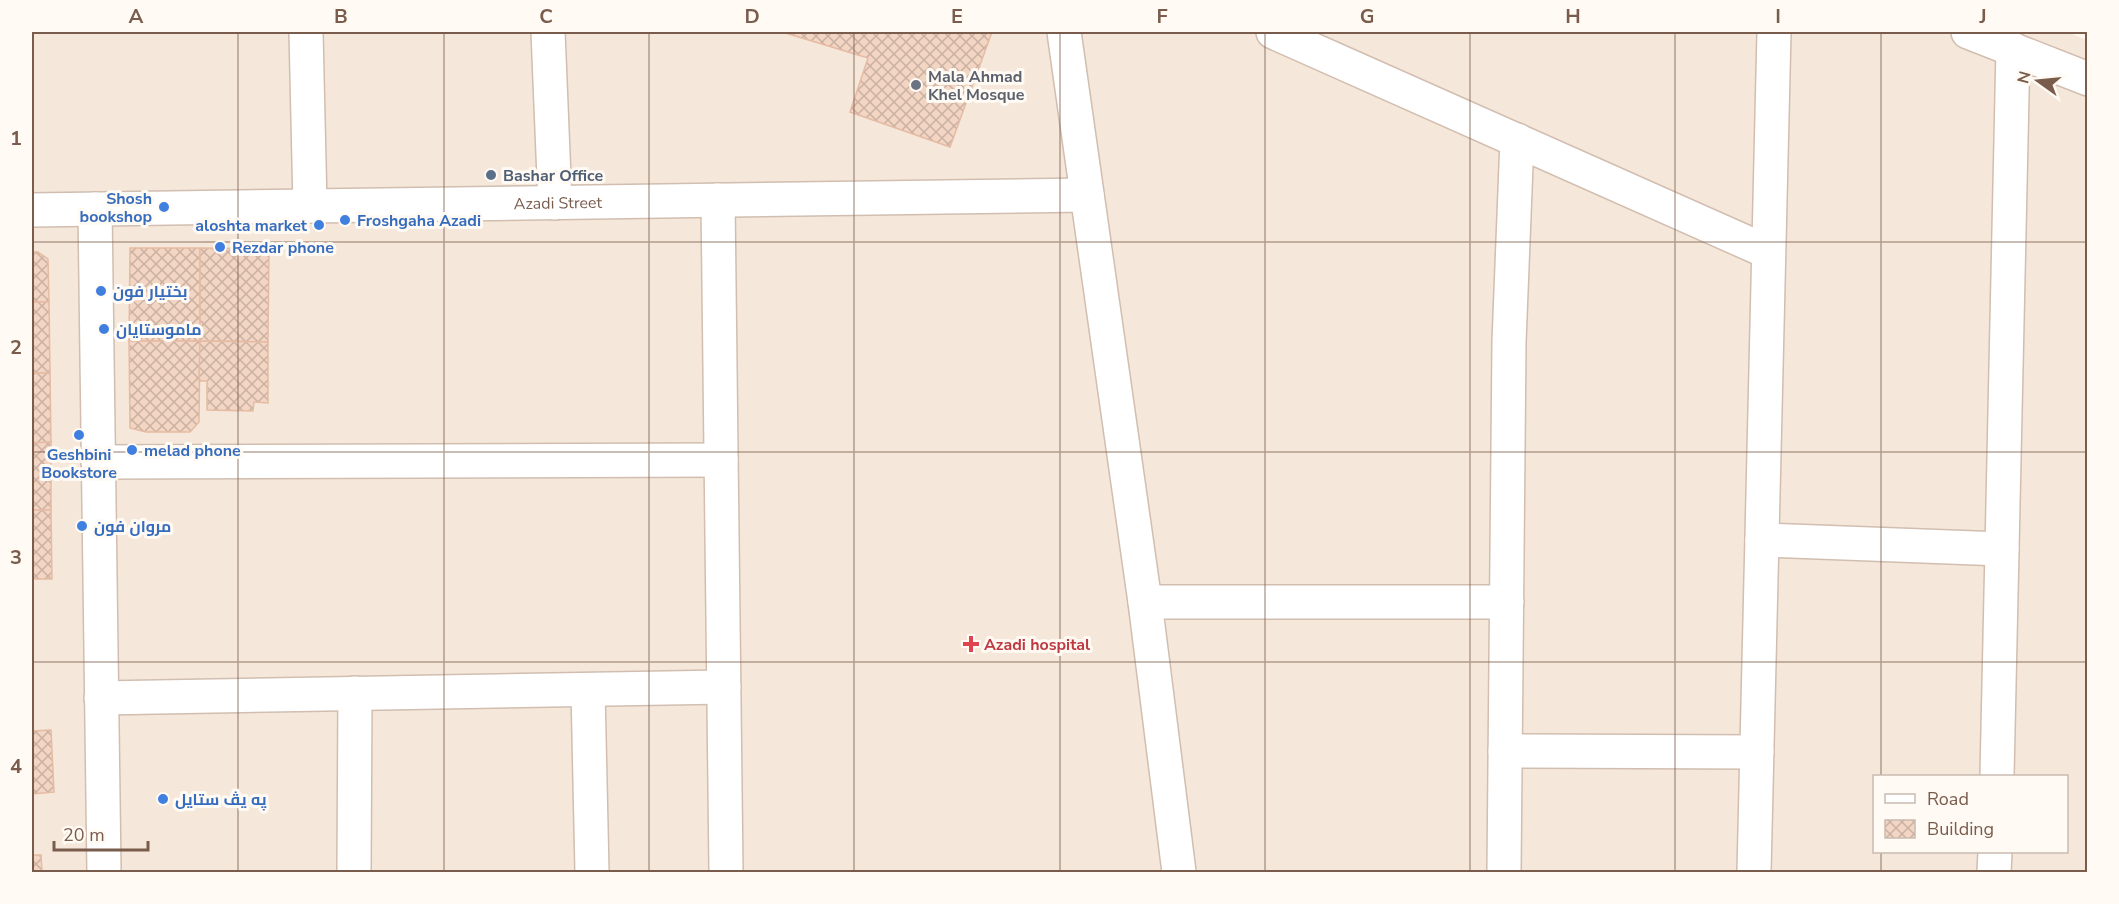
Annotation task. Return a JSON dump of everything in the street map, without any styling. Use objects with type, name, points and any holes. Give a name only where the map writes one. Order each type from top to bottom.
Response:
[{"type":"street","points":[[306,32],[310,206]]},
{"type":"street","points":[[548,32],[555,203]]},
{"type":"street","points":[[1064,32],[1145,602],[1179,873]]},
{"type":"street","points":[[1273,32],[1768,252]]},
{"type":"street","points":[[1754,873],[1774,32]]},
{"type":"street","points":[[1968,32],[2088,79]]},
{"type":"street","points":[[1996,775],[2013,50]]},
{"type":"street","points":[[1504,873],[1509,342],[1517,140]]},
{"type":"street","name":"Azadi Street","points":[[32,210],[1087,195]]},
{"type":"street","points":[[718,200],[726,873]]},
{"type":"street","points":[[94,209],[104,873]]},
{"type":"street","points":[[98,462],[721,460]]},
{"type":"street","points":[[1762,540],[2002,549]]},
{"type":"street","points":[[1145,602],[1507,602]]},
{"type":"street","points":[[101,698],[724,687]]},
{"type":"street","points":[[588,690],[592,873]]},
{"type":"street","points":[[354,873],[355,693]]},
{"type":"street","points":[[1504,751],[1757,752]]},
{"type":"street","points":[[1994,873],[1995,853]]},
{"type":"shaded area","points":[[32,32],[2067,32],[2087,40],[2087,872],[32,872]]},
{"type":"building","name":"Mala Ahmad Khel Mosque","points":[[782,32],[992,32],[950,147],[850,112],[868,58]]},
{"type":"building","points":[[130,248],[200,248],[200,341],[129,341]]},
{"type":"building","points":[[200,248],[269,249],[268,342],[200,341]]},
{"type":"building","points":[[32,252],[38,252],[48,259],[49,302],[32,302]]},
{"type":"building","points":[[32,302],[49,302],[50,373],[32,373]]},
{"type":"building","points":[[129,341],[200,341],[199,422],[190,432],[146,432],[130,428]]},
{"type":"building","points":[[200,341],[268,342],[268,403],[254,402],[253,411],[207,410],[207,381],[199,381]]},
{"type":"building","points":[[32,373],[50,373],[51,442],[32,443]]},
{"type":"building","points":[[51,442],[51,510],[32,510],[32,443]]},
{"type":"building","points":[[32,510],[51,510],[52,579],[32,579]]},
{"type":"building","points":[[51,730],[54,792],[32,794],[32,731]]},
{"type":"building","points":[[32,855],[41,855],[42,872],[32,872]]},
{"type":"place","name":"Mala Ahmad Khel Mosque","points":[[916,85]]},
{"type":"place","name":"Bashar Office","points":[[491,175]]},
{"type":"place","name":"Shosh bookshop","points":[[164,207]]},
{"type":"place","name":"Froshgaha Azadi","points":[[345,220]]},
{"type":"place","name":"aloshta market","points":[[319,225]]},
{"type":"place","name":"Rezdar phone","points":[[220,247]]},
{"type":"place","name":"بختيار فون","points":[[101,291]]},
{"type":"place","name":"ماموستايان","points":[[104,329]]},
{"type":"place","name":"Geshbini Bookstore","points":[[79,435]]},
{"type":"place","name":"melad phone","points":[[132,450]]},
{"type":"place","name":"مروان فون","points":[[82,526]]},
{"type":"place","name":"Azadi hospital","points":[[971,644]]},
{"type":"place","name":"په يڤ ستايل","points":[[163,799]]}]
